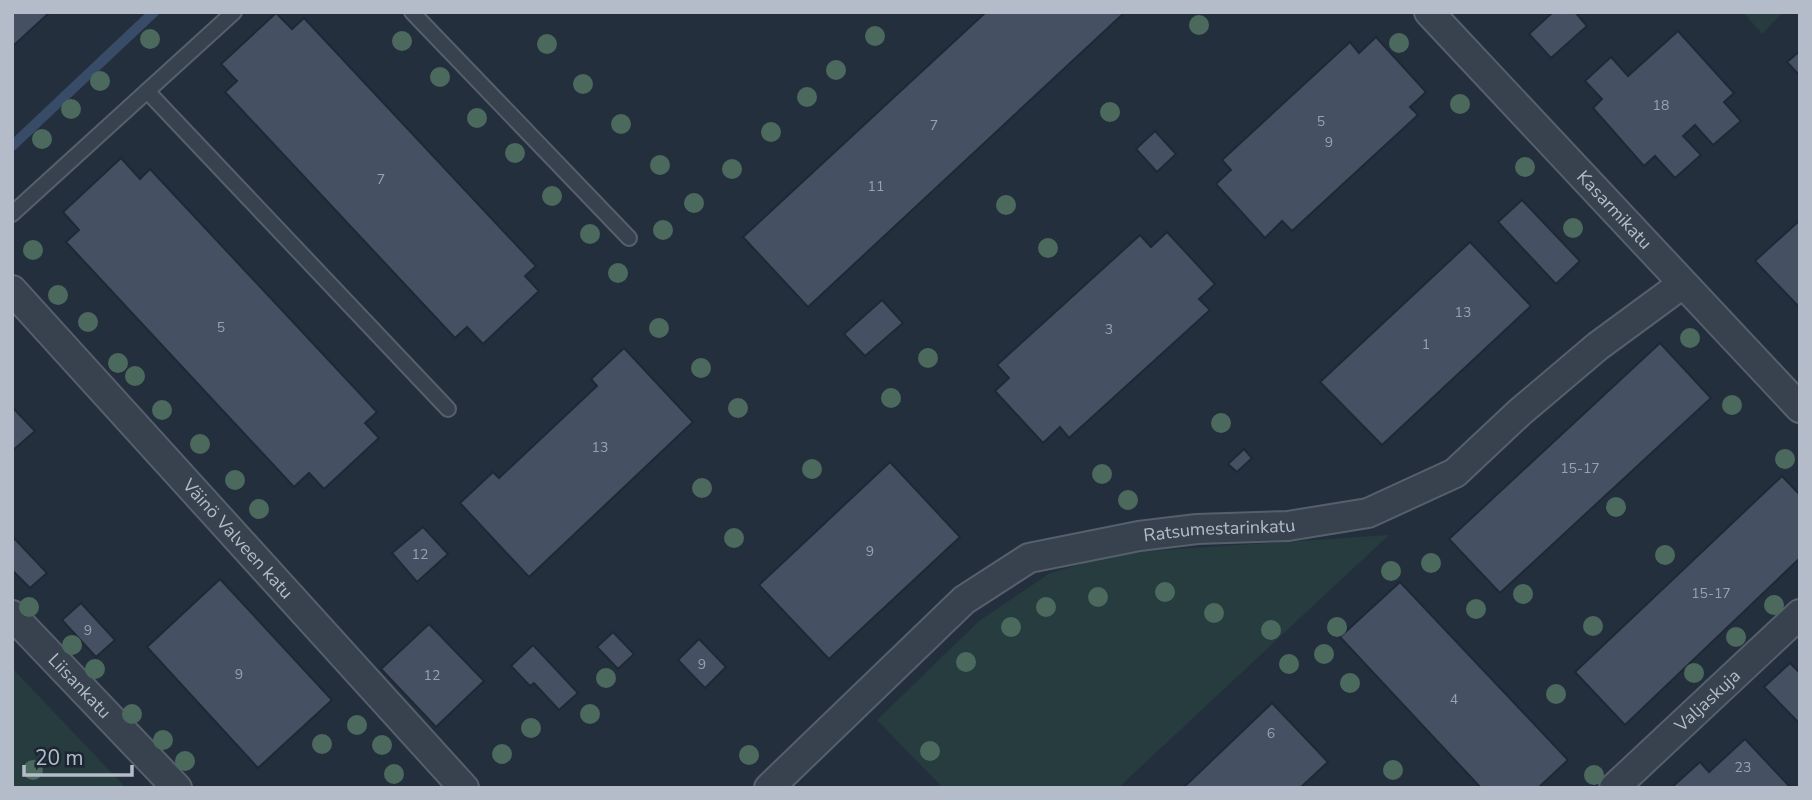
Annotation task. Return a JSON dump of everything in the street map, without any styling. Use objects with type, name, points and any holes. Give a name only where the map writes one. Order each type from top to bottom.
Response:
[{"type":"street","name":"Kasarmikatu","points":[[1429,12],[1681,285],[1797,401]]},
{"type":"street","name":"Ratsumestarinkatu","points":[[769,788],[964,600],[1029,558],[1139,536],[1197,529],[1288,526],[1368,513],[1455,473],[1520,412],[1598,346],[1681,285]]},
{"type":"street","name":"Väinö Valveen katu","points":[[12,290],[464,788]]},
{"type":"street","name":"Valjaskuja","points":[[1614,788],[1800,614]]},
{"type":"street","name":"Liisankatu","points":[[12,615],[177,788]]},
{"type":"lane","points":[[12,214],[234,12]]},
{"type":"lane","points":[[412,12],[629,238]]},
{"type":"lane","points":[[147,92],[448,409]]},
{"type":"green space","points":[[1743,12],[1783,12],[1762,34]]},
{"type":"green space","points":[[1389,535],[1118,788],[943,788],[877,720],[979,621],[1050,573],[1120,553]]},
{"type":"green space","points":[[12,668],[126,788],[12,788]]},
{"type":"building","points":[[12,12],[50,12],[12,47]]},
{"type":"building","points":[[986,12],[1125,12],[808,307],[743,237]]},
{"type":"building","points":[[1553,12],[1575,12],[1587,26],[1551,58],[1529,34]]},
{"type":"building","points":[[276,13],[292,29],[304,18],[536,266],[525,276],[539,291],[483,344],[467,327],[455,338],[225,92],[237,81],[221,64]]},
{"type":"building","points":[[1678,31],[1734,93],[1724,102],[1741,121],[1713,145],[1695,125],[1683,136],[1701,155],[1675,178],[1655,156],[1644,166],[1593,108],[1602,99],[1585,81],[1611,57],[1628,76]]},
{"type":"building","points":[[1376,37],[1426,92],[1410,107],[1418,115],[1292,231],[1282,221],[1265,238],[1216,184],[1231,170],[1222,160],[1350,42],[1359,53]]},
{"type":"building","points":[[1800,51],[1800,76],[1787,62]]},
{"type":"building","points":[[1155,131],[1176,154],[1157,172],[1136,149]]},
{"type":"building","points":[[121,158],[140,179],[150,169],[377,412],[365,423],[379,438],[324,489],[309,473],[294,487],[66,242],[79,230],[63,212]]},
{"type":"building","points":[[1522,200],[1580,261],[1556,284],[1498,222]]},
{"type":"building","points":[[1800,220],[1800,308],[1755,261]]},
{"type":"building","points":[[1167,232],[1215,284],[1199,299],[1210,310],[1069,438],[1060,427],[1043,443],[995,391],[1009,378],[997,365],[1140,235],[1151,247]]},
{"type":"building","points":[[1470,242],[1531,306],[1382,445],[1320,382]]},
{"type":"building","points":[[882,300],[903,323],[865,356],[844,334]]},
{"type":"building","points":[[1660,343],[1711,398],[1500,593],[1449,539]]},
{"type":"building","points":[[624,348],[693,422],[529,577],[460,503],[493,472],[499,478],[597,386],[591,379]]},
{"type":"building","points":[[12,407],[35,431],[12,451]]},
{"type":"building","points":[[1244,449],[1252,458],[1237,472],[1228,464]]},
{"type":"building","points":[[890,462],[960,537],[829,659],[759,585]]},
{"type":"building","points":[[1782,476],[1800,495],[1800,558],[1625,725],[1575,672]]},
{"type":"building","points":[[423,527],[448,554],[417,582],[392,553]]},
{"type":"building","points":[[12,536],[47,573],[30,588],[12,570]]},
{"type":"building","points":[[220,579],[332,700],[258,768],[147,647]]},
{"type":"building","points":[[1400,582],[1568,760],[1538,788],[1481,788],[1340,637]]},
{"type":"building","points":[[81,603],[115,640],[96,657],[62,620]]},
{"type":"building","points":[[429,624],[484,681],[436,727],[381,669]]},
{"type":"building","points":[[613,632],[634,654],[618,669],[597,647]]},
{"type":"building","points":[[699,639],[726,667],[705,688],[678,660]]},
{"type":"building","points":[[533,645],[578,693],[559,710],[534,683],[530,686],[511,666]]},
{"type":"building","points":[[1790,663],[1800,673],[1800,724],[1764,687]]},
{"type":"building","points":[[1272,703],[1328,762],[1300,788],[1183,788]]},
{"type":"building","points":[[1745,739],[1791,788],[1671,788],[1700,762],[1709,772]]},
{"type":"waterway","points":[[12,146],[154,12]]}]
